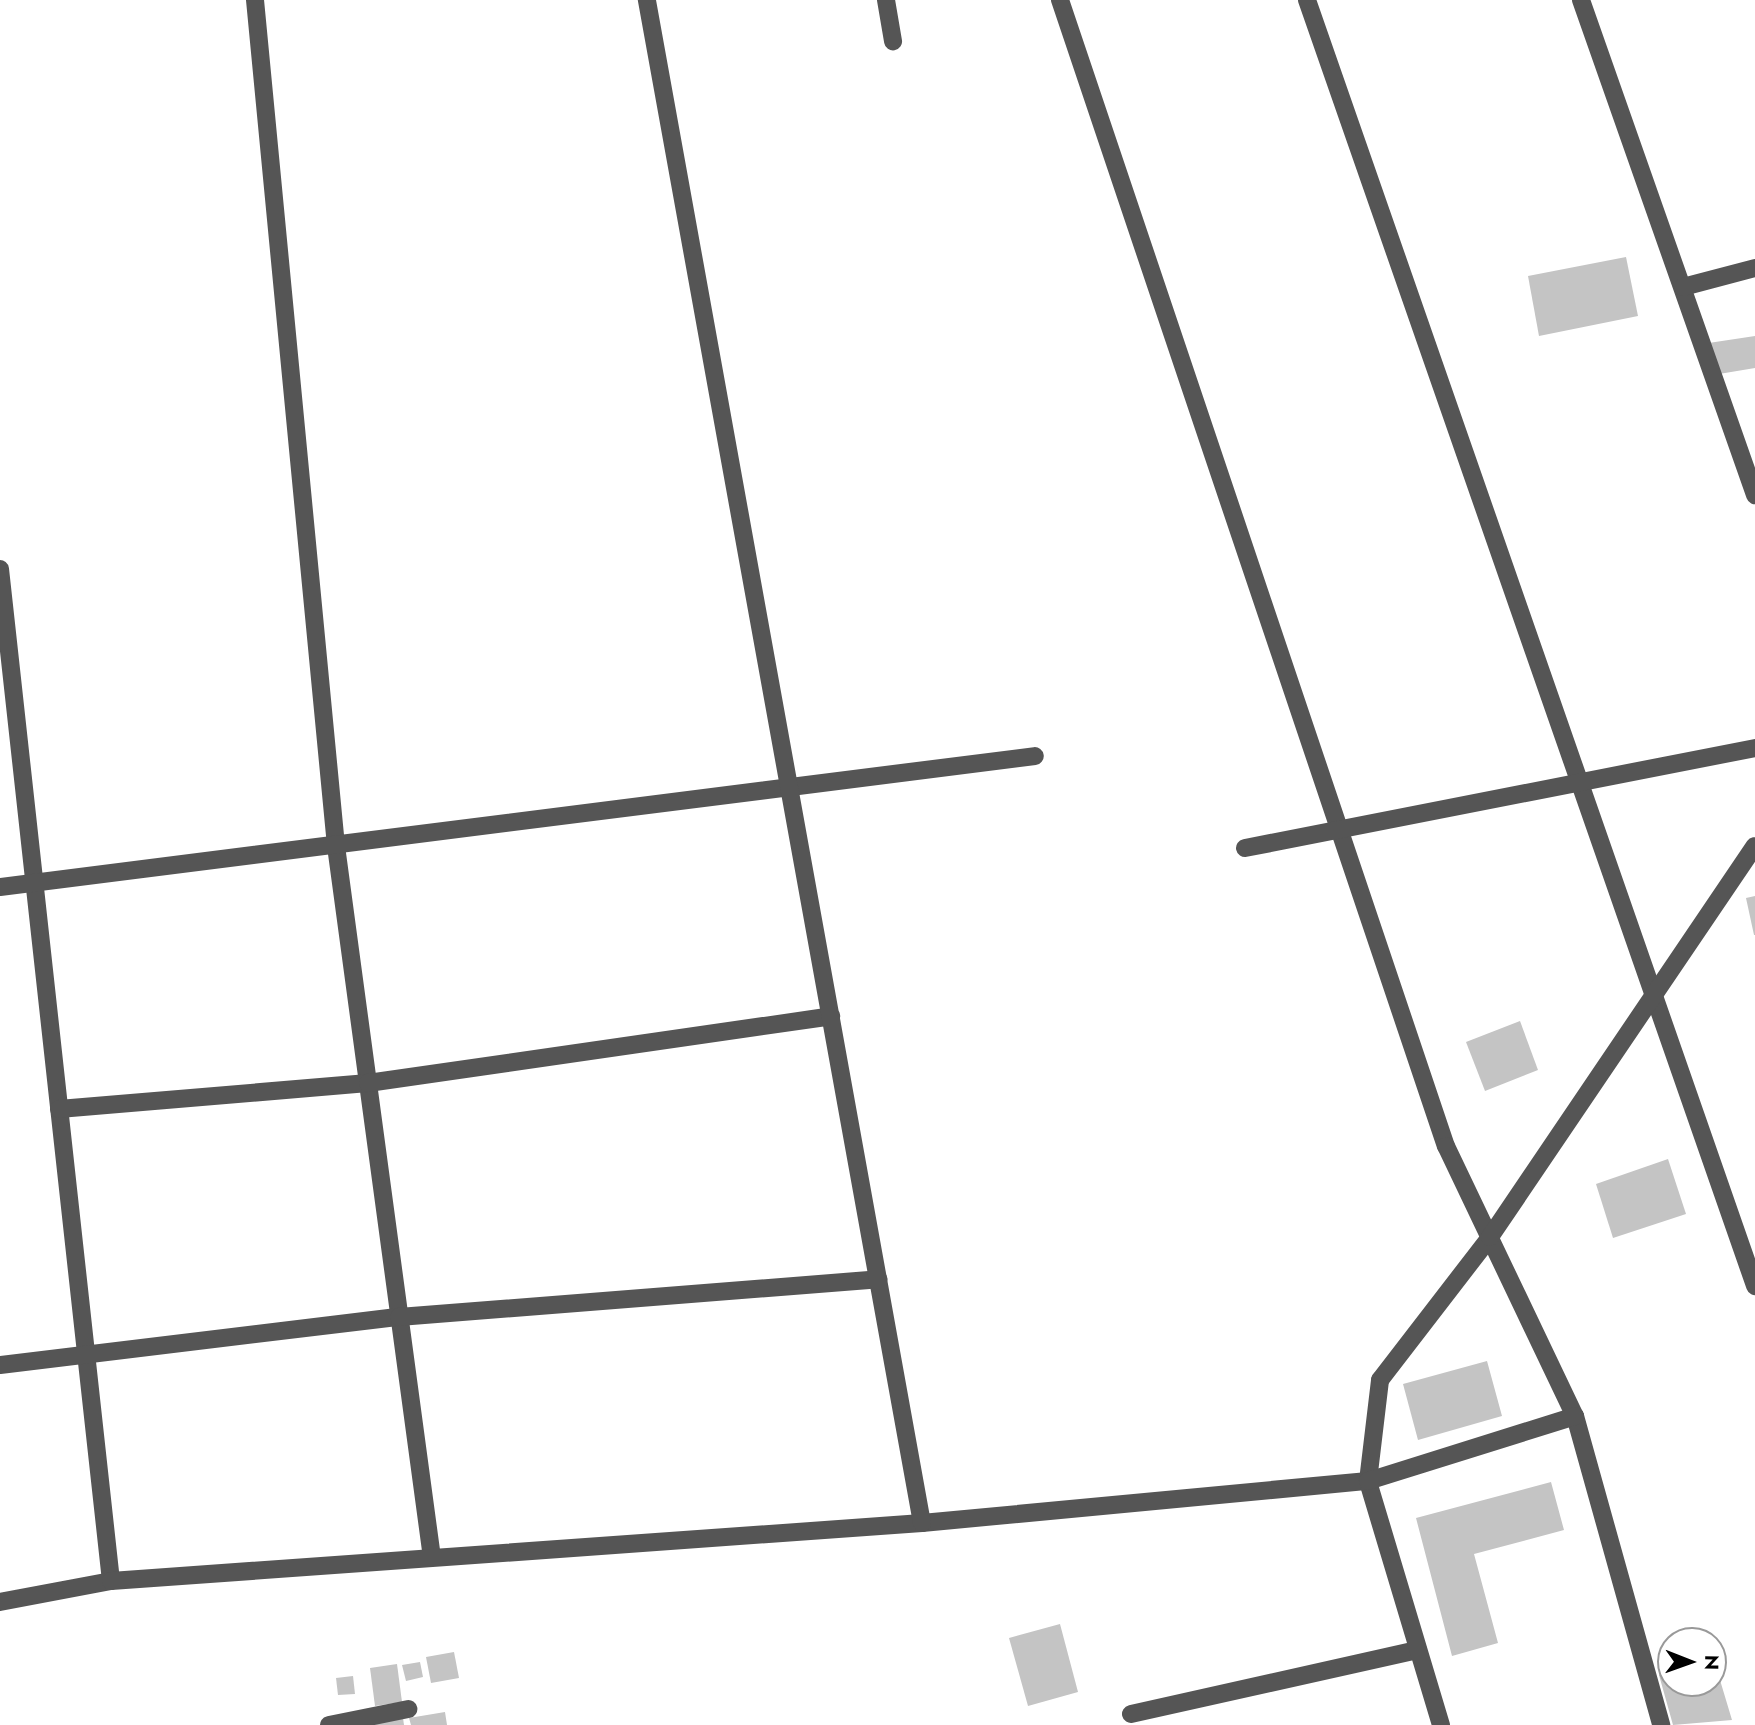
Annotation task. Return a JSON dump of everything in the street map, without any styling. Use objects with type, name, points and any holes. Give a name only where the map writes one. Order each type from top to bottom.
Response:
[{"type":"street","points":[[255,0],[336,846],[432,1558]]},
{"type":"street","points":[[647,0],[922,1523]]},
{"type":"street","points":[[886,0],[893,41]]},
{"type":"street","points":[[1060,0],[1446,1146],[1574,1416],[1661,1725]]},
{"type":"street","points":[[1307,0],[1755,1286]]},
{"type":"street","points":[[1581,0],[1755,495]]},
{"type":"street","points":[[1683,288],[1755,268]]},
{"type":"street","points":[[0,569],[111,1581]]},
{"type":"street","points":[[1245,848],[1581,786],[1755,748]]},
{"type":"street","points":[[0,887],[1035,756]]},
{"type":"street","points":[[1441,1725],[1368,1481],[1380,1380],[1490,1237],[1652,990],[1755,846]]},
{"type":"street","points":[[59,1109],[368,1083],[831,1016]]},
{"type":"street","points":[[0,1365],[399,1317],[878,1279]]},
{"type":"street","points":[[0,1602],[111,1581],[922,1523],[1368,1481],[1574,1416]]},
{"type":"street","points":[[1131,1714],[1418,1650]]},
{"type":"street","points":[[329,1725],[408,1709]]},
{"type":"building","points":[[1626,257],[1638,316],[1539,336],[1528,276]]},
{"type":"building","points":[[1755,336],[1755,368],[1707,376],[1702,344]]},
{"type":"building","points":[[1755,896],[1755,935],[1754,935],[1746,898]]},
{"type":"building","points":[[1520,1021],[1538,1070],[1485,1091],[1466,1042]]},
{"type":"building","points":[[1668,1159],[1686,1214],[1613,1238],[1596,1184]]},
{"type":"building","points":[[1487,1361],[1502,1416],[1418,1440],[1403,1384]]},
{"type":"building","points":[[1551,1482],[1564,1530],[1474,1554],[1498,1643],[1452,1656],[1416,1518]]},
{"type":"building","points":[[1060,1624],[1078,1692],[1028,1706],[1009,1638]]},
{"type":"building","points":[[454,1652],[459,1678],[431,1683],[426,1657]]},
{"type":"building","points":[[420,1662],[423,1677],[406,1681],[402,1665]]},
{"type":"building","points":[[397,1664],[402,1702],[375,1706],[370,1668]]},
{"type":"building","points":[[353,1676],[355,1694],[338,1695],[336,1678]]},
{"type":"building","points":[[1665,1697],[1725,1697],[1732,1720],[1673,1725]]},
{"type":"building","points":[[445,1712],[447,1725],[411,1725],[409,1718]]},
{"type":"building","points":[[403,1718],[404,1725],[369,1725]]}]
